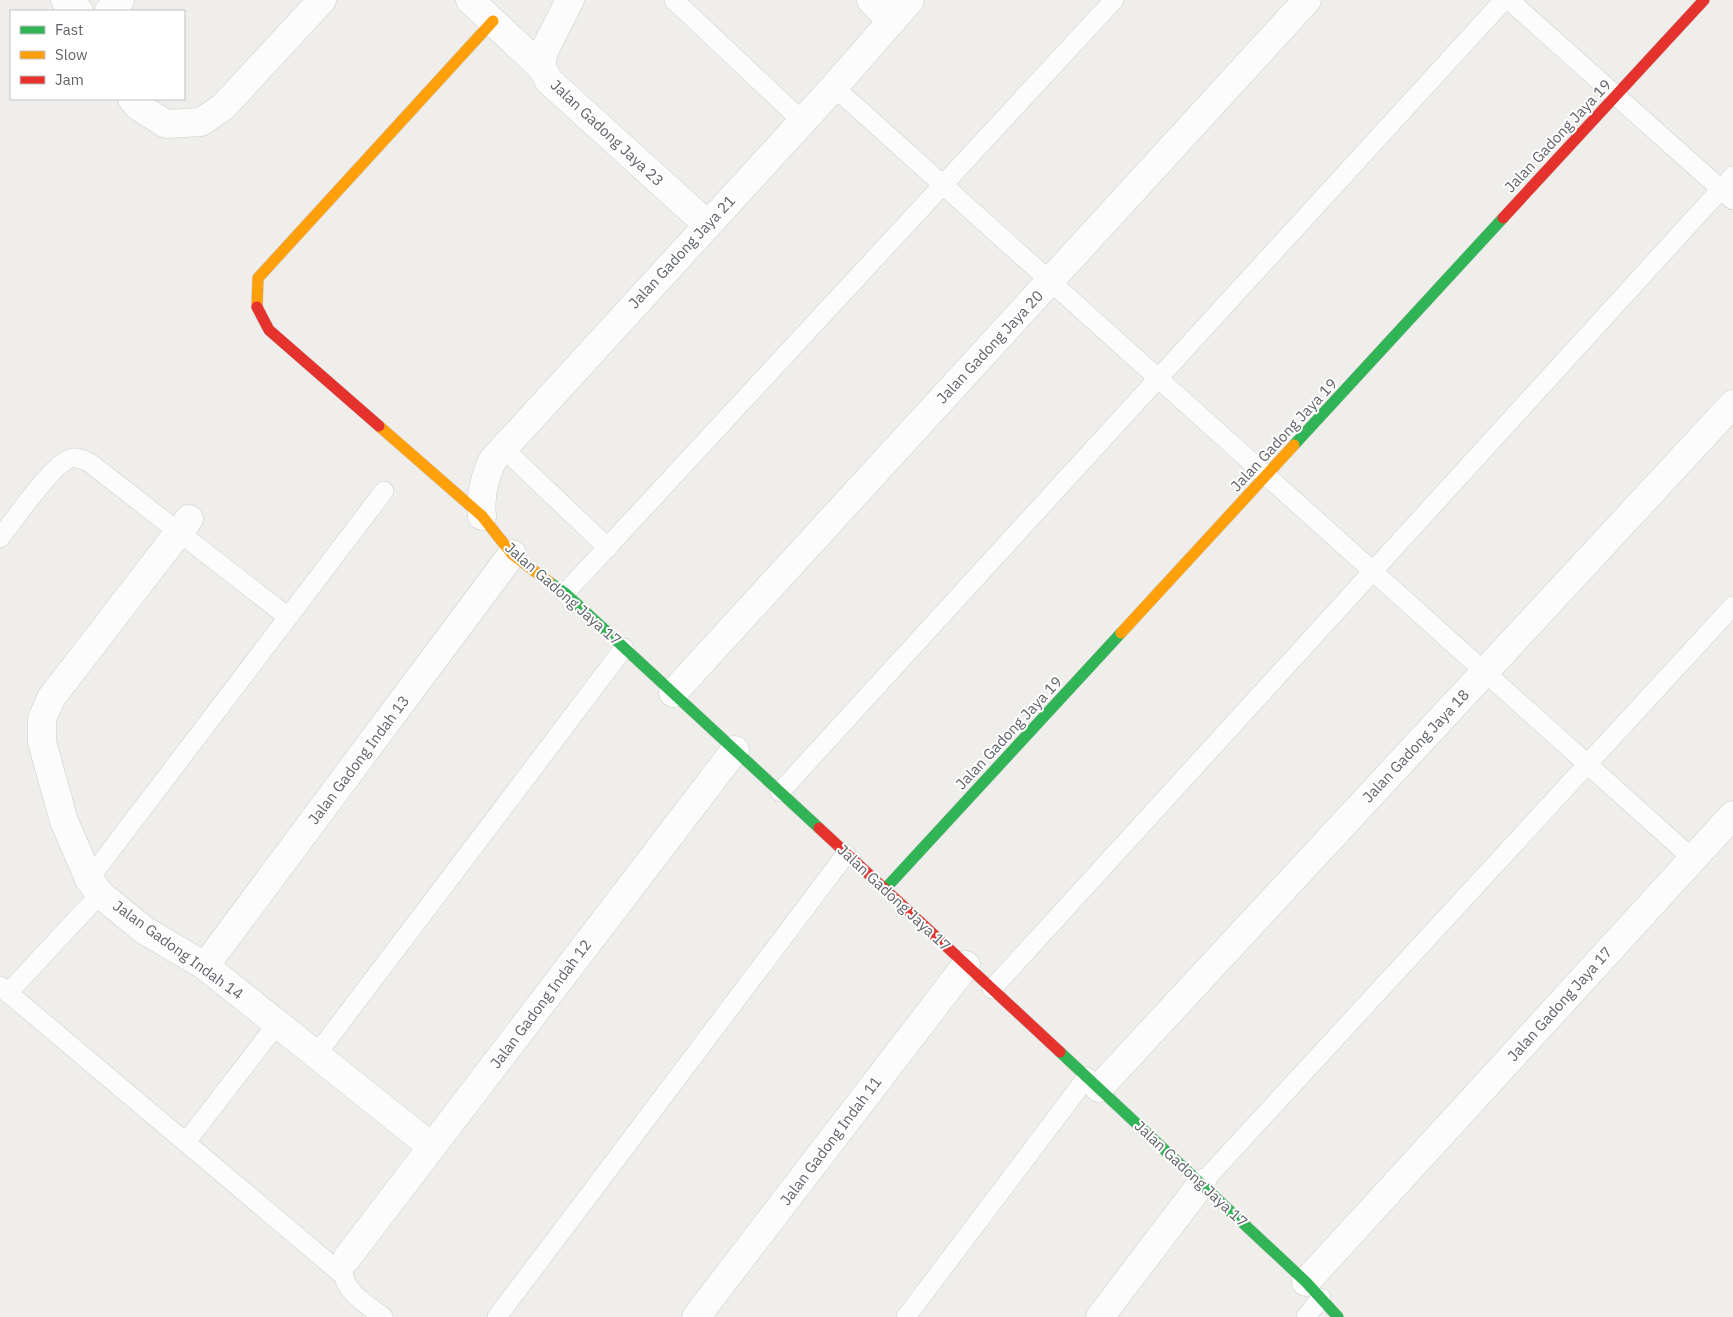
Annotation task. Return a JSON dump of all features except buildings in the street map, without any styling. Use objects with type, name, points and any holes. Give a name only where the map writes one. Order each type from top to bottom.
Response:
[{"type":"street","points":[[64,0],[78,10]]},
{"type":"street","points":[[110,10],[120,0]]},
{"type":"street","points":[[133,100],[139,107],[166,124],[201,122],[223,107],[322,0]]},
{"type":"street","points":[[470,0],[542,68]]},
{"type":"street","name":"Jalan Gadong Jaya 23","points":[[570,0],[544,53],[542,68],[549,81],[708,225]]},
{"type":"street","points":[[871,0],[891,21]]},
{"type":"street","name":"Jalan Gadong Jaya 21","points":[[482,516],[480,500],[484,479],[492,461],[834,87],[910,0]]},
{"type":"street","name":"Jalan Gadong Jaya 20","points":[[673,693],[1308,0]]},
{"type":"street","name":"Jalan Gadong Jaya 19","points":[[885,889],[1704,0]]},
{"type":"street","name":"Jalan Gadong Jaya 17","points":[[493,21],[258,278],[256,305],[269,330],[482,516],[512,554],[566,593],[1202,1183],[1314,1290],[1338,1317]]},
{"type":"street","name":"Jalan Gadong Jaya 18","points":[[1093,1082],[1485,672],[1733,404]]},
{"type":"street","name":"Jalan Gadong Indah 14","points":[[184,525],[51,698],[42,719],[42,742],[64,821],[94,886],[144,930],[205,966],[432,1147]]},
{"type":"street","name":"Jalan Gadong Indah 13","points":[[205,966],[512,554]]},
{"type":"street","name":"Jalan Gadong Indah 12","points":[[345,1267],[432,1147],[735,750]]},
{"type":"street","name":"Jalan Gadong Jaya 17","points":[[1314,1290],[1733,815]]},
{"type":"street","name":"Jalan Gadong Indah 11","points":[[696,1317],[966,964]]},
{"type":"street","points":[[1100,1317],[1202,1183]]},
{"type":"lane","points":[[674,0],[802,120]]},
{"type":"lane","points":[[566,593],[1114,0]]},
{"type":"lane","points":[[780,792],[1504,0]]},
{"type":"lane","points":[[992,989],[1373,572],[1729,189],[1616,95],[1509,0]]},
{"type":"lane","points":[[834,87],[1693,859]]},
{"type":"lane","points":[[503,448],[608,548]]},
{"type":"lane","points":[[0,538],[56,468],[72,458],[90,463],[184,525],[288,617]]},
{"type":"lane","points":[[383,1317],[346,1284],[345,1267],[186,1142],[4,989],[94,886],[288,617],[384,491]]},
{"type":"lane","points":[[1202,1183],[1733,606]]},
{"type":"lane","points":[[316,1055],[624,648]]},
{"type":"lane","points":[[497,1317],[846,854]]},
{"type":"lane","points":[[186,1142],[277,1024]]},
{"type":"lane","points":[[906,1317],[1093,1082]]},
{"type":"lane","points":[[1306,1317],[1314,1290]]},
{"type":"traffic: fast","points":[[1294,445],[1503,218]]},
{"type":"traffic: fast","points":[[549,582],[565,593],[819,828]]},
{"type":"traffic: fast","points":[[885,889],[1121,633]]},
{"type":"traffic: fast","points":[[1060,1052],[1306,1282],[1338,1317]]},
{"type":"traffic: slow","points":[[257,307],[258,278],[493,21]]},
{"type":"traffic: slow","points":[[379,426],[482,516],[512,554],[549,582]]},
{"type":"traffic: slow","points":[[1121,633],[1294,445]]},
{"type":"traffic: jam","points":[[1503,218],[1704,0]]},
{"type":"traffic: jam","points":[[257,307],[269,330],[379,426]]},
{"type":"traffic: jam","points":[[819,828],[1060,1052]]}]
